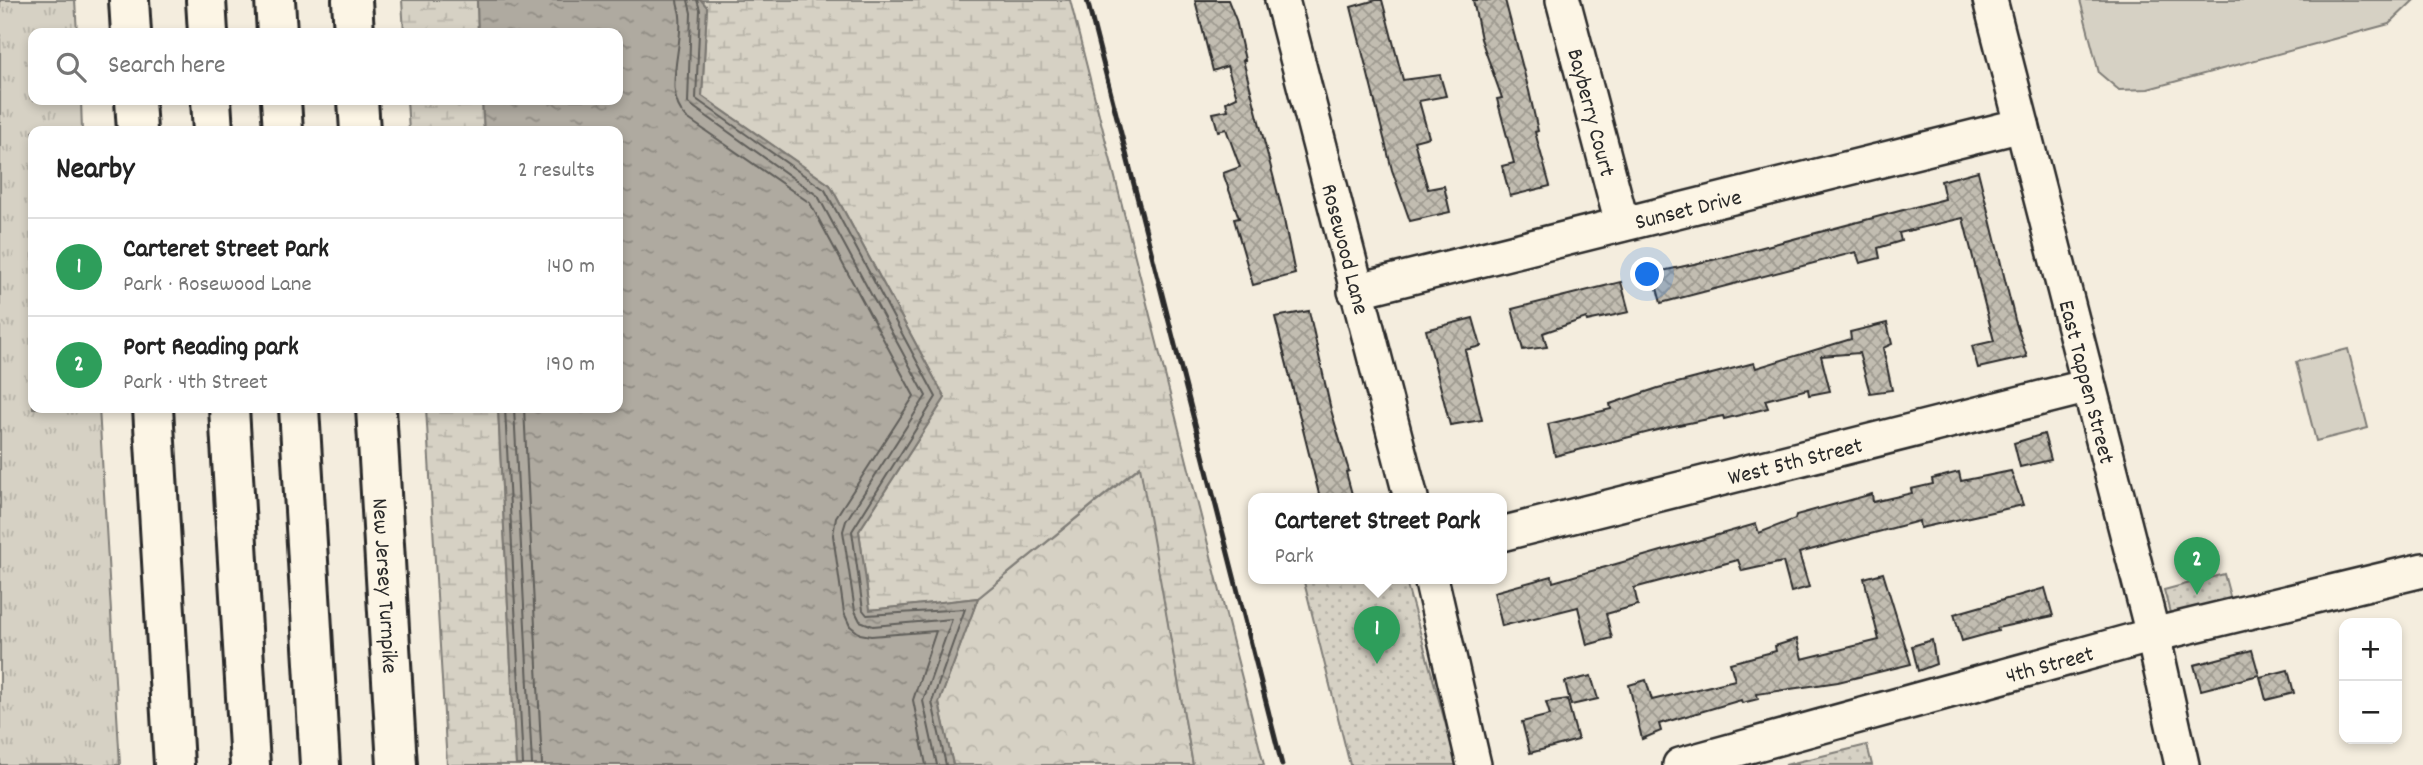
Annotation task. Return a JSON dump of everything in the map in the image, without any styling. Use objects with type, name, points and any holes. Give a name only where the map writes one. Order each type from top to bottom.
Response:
[{"type":"highway","points":[[129,0],[131,28]]},
{"type":"highway","points":[[206,0],[208,28]]},
{"type":"highway","points":[[275,0],[277,28]]},
{"type":"highway","points":[[352,0],[354,28]]},
{"type":"highway","points":[[135,105],[137,126]]},
{"type":"highway","points":[[211,105],[213,126]]},
{"type":"highway","points":[[281,105],[283,126]]},
{"type":"highway","points":[[358,105],[359,126]]},
{"type":"highway","points":[[153,413],[174,765]]},
{"type":"highway","points":[[229,413],[250,765]]},
{"type":"highway","points":[[299,413],[320,765]]},
{"type":"highway","name":"New Jersey Turnpike","points":[[376,413],[397,765]]},
{"type":"street","name":"Rosewood Lane","points":[[1282,0],[1410,493]]},
{"type":"street","name":"Bayberry Court","points":[[1563,0],[1622,225]]},
{"type":"street","name":"East Tappen Street","points":[[1990,0],[2153,635],[2182,765]]},
{"type":"street","name":"Sunset Drive","points":[[1355,290],[2022,125]]},
{"type":"street","name":"West 5th Street","points":[[1507,532],[2089,386]]},
{"type":"street","name":"4th Street","points":[[1680,765],[2153,635],[2423,570]]},
{"type":"street","points":[[1432,584],[1474,765]]},
{"type":"green space","points":[[0,0],[75,0],[77,28],[28,28],[28,105],[81,105],[82,126],[28,126],[28,413],[99,413],[120,765],[0,765]]},
{"type":"green space","points":[[402,0],[477,0],[478,28],[404,28]]},
{"type":"green space","points":[[701,0],[1070,0],[1264,765],[1193,765],[1140,466],[978,598],[870,610],[859,531],[945,398],[830,185],[702,96],[707,7]]},
{"type":"green space","points":[[2080,0],[2414,0],[2389,24],[2148,89],[2119,90],[2099,73]]},
{"type":"green space","points":[[407,105],[482,105],[484,126],[409,126]]},
{"type":"green space","points":[[2348,349],[2368,428],[2316,441],[2296,362]]},
{"type":"green space","points":[[426,413],[498,413],[516,765],[447,765]]},
{"type":"green space","points":[[1141,466],[1193,765],[953,765],[939,703],[978,598]]},
{"type":"green space","points":[[2224,574],[2231,600],[2171,617],[2164,590]]},
{"type":"green space","points":[[1305,584],[1407,584],[1457,765],[1350,765]]},
{"type":"green space","points":[[1867,745],[1872,765],[1785,765]]},
{"type":"water","points":[[477,0],[701,0],[707,7],[702,96],[830,185],[945,398],[859,531],[870,610],[978,598],[939,703],[953,765],[516,765],[498,413],[623,413],[623,126],[484,126],[482,105],[623,105],[623,28],[478,28]]},
{"type":"building","points":[[1195,0],[1228,0],[1236,20],[1243,60],[1282,210],[1295,274],[1253,285],[1234,219],[1239,218],[1223,173],[1240,167],[1226,129],[1218,131],[1213,113],[1228,110],[1226,102],[1237,97],[1227,66],[1213,71]]},
{"type":"building","points":[[1382,0],[1403,80],[1440,75],[1446,96],[1419,101],[1429,137],[1414,141],[1428,189],[1444,186],[1450,212],[1410,221],[1392,170],[1351,7]]},
{"type":"building","points":[[1473,0],[1505,0],[1550,186],[1510,196],[1502,166],[1514,163],[1497,99],[1502,98],[1481,39]]},
{"type":"building","points":[[1978,171],[2015,320],[2027,357],[1978,368],[1972,346],[1994,341],[1963,218],[1899,233],[1901,241],[1878,248],[1880,258],[1860,263],[1856,252],[1661,303],[1653,273],[1721,258],[1945,199],[1941,181]]},
{"type":"building","points":[[1621,282],[1629,312],[1587,321],[1586,318],[1543,333],[1547,347],[1523,350],[1512,309]]},
{"type":"building","points":[[1309,311],[1331,410],[1349,471],[1346,472],[1352,493],[1319,493],[1275,317]]},
{"type":"building","points":[[1473,318],[1481,346],[1465,350],[1482,420],[1450,425],[1426,330]]},
{"type":"building","points":[[1887,323],[1892,344],[1883,348],[1892,390],[1870,393],[1859,353],[1821,356],[1830,391],[1809,395],[1808,389],[1765,400],[1768,408],[1724,419],[1723,416],[1669,427],[1555,456],[1548,424],[1611,409],[1610,404],[1658,388],[1754,363],[1756,368],[1851,339],[1850,332]]},
{"type":"building","points":[[2044,434],[2051,460],[2020,467],[2014,443]]},
{"type":"building","points":[[2011,471],[2023,505],[1920,528],[1919,521],[1799,553],[1809,587],[1791,592],[1783,562],[1742,571],[1738,560],[1634,588],[1638,605],[1606,614],[1612,638],[1587,645],[1578,607],[1502,626],[1494,592],[1552,576],[1553,582],[1756,524],[1759,533],[1795,519],[1796,515],[1872,494],[1873,502],[1912,493],[1911,489],[1933,484],[1932,479],[1959,472],[1961,481]]},
{"type":"building","points":[[1883,573],[1911,664],[1838,682],[1757,694],[1758,699],[1742,703],[1741,700],[1659,724],[1661,731],[1642,739],[1629,685],[1646,680],[1652,700],[1735,680],[1730,663],[1776,651],[1775,646],[1797,639],[1802,659],[1879,640],[1864,578]]},
{"type":"building","points":[[2045,588],[2053,616],[1997,628],[1998,631],[1962,641],[1954,614]]},
{"type":"building","points":[[1932,640],[1936,664],[1918,671],[1912,646]]},
{"type":"building","points":[[2252,650],[2259,675],[2201,690],[2194,665]]},
{"type":"building","points":[[2288,670],[2294,693],[2266,700],[2260,677]]},
{"type":"building","points":[[1591,676],[1598,699],[1571,705],[1565,682]]},
{"type":"building","points":[[1567,699],[1578,740],[1530,753],[1522,722],[1550,715],[1546,702]]},
{"type":"railway","points":[[1087,0],[1282,765]]},
{"type":"place","name":"Port Reading park","points":[[2197,595]]},
{"type":"place","name":"Carteret Street Park","points":[[1377,664]]}]
